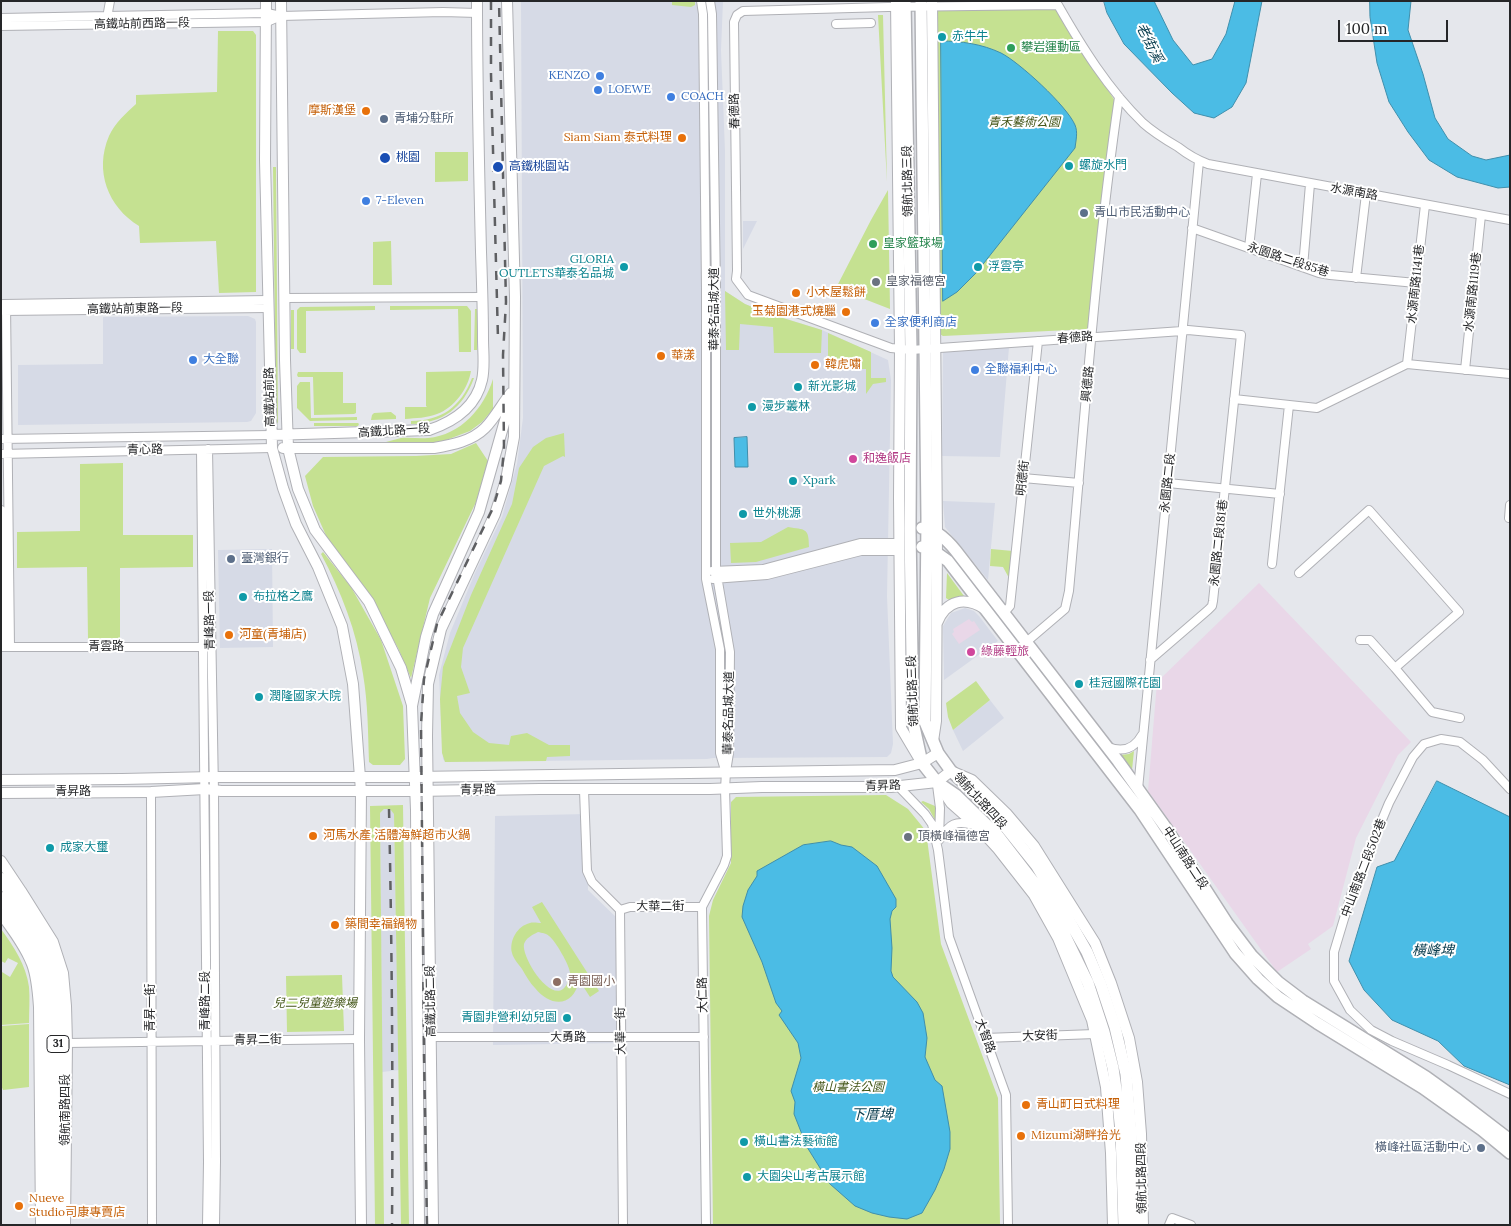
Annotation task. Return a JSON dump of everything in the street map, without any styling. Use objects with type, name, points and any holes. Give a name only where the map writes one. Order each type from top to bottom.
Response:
[{"type":"main road","name":"領航北路三段","points":[[900,4],[905,349],[910,529],[903,547],[913,722],[922,763]]},
{"type":"main road","name":"領航北路三段","points":[[927,4],[932,549],[925,722],[938,753],[951,771]]},
{"type":"main road","points":[[910,529],[932,530]]},
{"type":"main road","name":"中山南路二段","points":[[932,530],[950,544],[1107,747],[1166,828],[1240,942],[1278,982],[1310,1005],[1426,1077],[1510,1140]]},
{"type":"main road","points":[[903,547],[932,549]]},
{"type":"main road","name":"中山南路二段","points":[[932,549],[948,561],[1136,806],[1235,952],[1258,979],[1278,997],[1316,1023],[1423,1088],[1482,1130],[1510,1153]]},
{"type":"main road","name":"領航北路四段","points":[[922,763],[937,782],[956,795],[999,837],[1033,881],[1052,909],[1088,983],[1104,1032],[1116,1085],[1121,1132],[1124,1225]]},
{"type":"main road","name":"領航北路四段","points":[[951,771],[1000,820],[1036,865],[1086,952],[1101,985],[1115,1027],[1126,1074],[1131,1134],[1134,1225]]},
{"type":"main road","name":"領航南路四段","points":[[1,878],[41,937],[50,957],[56,986],[59,1007],[58,1225]]},
{"type":"main road","name":"領航南路四段","points":[[1,898],[28,936],[41,960],[46,988],[48,1007],[49,1225]]},
{"type":"street","points":[[105,25],[110,1]]},
{"type":"street","name":"高鐵站前路","points":[[266,1],[265,160],[272,448],[283,488],[296,524],[318,567],[342,626],[353,684],[360,777]]},
{"type":"street","name":"高鐵站前路","points":[[281,1],[287,435]]},
{"type":"street","name":"高鐵北路一段","points":[[287,435],[429,430],[445,425],[458,417],[469,406],[478,391],[482,380],[483,297],[477,1]]},
{"type":"street","points":[[427,777],[428,684],[441,629],[495,514],[506,480],[514,437],[515,296],[507,1]]},
{"type":"street","name":"華泰名品城大道","points":[[700,1],[703,14],[706,290],[706,575],[720,649],[720,753],[726,772]]},
{"type":"street","name":"華泰名品城大道","points":[[710,1],[712,14],[716,290],[716,575],[730,652],[729,753],[726,772]]},
{"type":"street","name":"春德路","points":[[1199,161],[1144,124],[1119,97],[1078,40],[1058,5],[900,4],[743,11],[737,15],[734,22],[738,271],[736,279],[748,296],[892,348],[930,349],[1188,330],[1241,335],[1234,399]]},
{"type":"street","name":"高鐵站前西路一段","points":[[1,26],[105,25],[281,16],[434,12],[477,13]]},
{"type":"street","name":"高鐵站前西路一段","points":[[1,18],[107,15],[267,18]]},
{"type":"street","points":[[836,24],[871,23]]},
{"type":"street","name":"興德路","points":[[1017,650],[1065,609],[1069,591],[1092,337],[1119,97]]},
{"type":"street","name":"水源南路","points":[[1199,161],[1257,174],[1510,220]]},
{"type":"street","name":"永園路二段","points":[[1136,806],[1199,161]]},
{"type":"street","points":[[1249,248],[1257,174]]},
{"type":"street","points":[[1302,267],[1310,184]]},
{"type":"street","points":[[1356,278],[1366,194]]},
{"type":"street","name":"水源南路1141巷","points":[[1408,364],[1425,205]]},
{"type":"street","name":"水源南路1119巷","points":[[1465,370],[1481,215]]},
{"type":"street","name":"永園路二段85巷","points":[[1192,228],[1330,275],[1416,283]]},
{"type":"street","points":[[284,298],[483,297]]},
{"type":"street","name":"高鐵站前東路一段","points":[[4,307],[268,304]]},
{"type":"street","points":[[4,307],[5,647]]},
{"type":"street","name":"明德街","points":[[1004,613],[1010,606],[1038,341]]},
{"type":"street","name":"領航北路三段","points":[[903,547],[905,349]]},
{"type":"street","points":[[1234,399],[1317,408],[1408,364],[1510,374]]},
{"type":"street","points":[[412,706],[432,614],[479,512],[514,388]]},
{"type":"street","name":"高鐵北路一段","points":[[288,448],[434,448],[450,446],[469,438],[484,428],[514,388]]},
{"type":"street","name":"永園路二段181巷","points":[[1150,660],[1212,606],[1234,399]]},
{"type":"street","points":[[1272,564],[1289,405]]},
{"type":"street","points":[[287,435],[288,448],[298,488],[314,530],[369,602],[401,668],[412,706],[415,777]]},
{"type":"street","name":"青心路","points":[[5,439],[287,435]]},
{"type":"street","name":"青心路","points":[[5,454],[288,448]]},
{"type":"street","name":"青峰路一段","points":[[204,449],[209,790]]},
{"type":"street","points":[[1024,478],[1079,483]]},
{"type":"street","points":[[1168,483],[1280,494]]},
{"type":"street","points":[[1509,518],[1510,505]]},
{"type":"street","points":[[1,510],[5,647]]},
{"type":"street","points":[[1299,573],[1368,510],[1458,612],[1395,668]]},
{"type":"street","points":[[706,575],[763,569],[860,543],[903,547]]},
{"type":"street","name":"領航北路三段","points":[[932,549],[936,624],[936,721],[933,741]]},
{"type":"street","points":[[936,624],[943,611],[957,602],[968,601],[986,609]]},
{"type":"street","points":[[1360,640],[1370,640],[1432,712],[1460,718]]},
{"type":"street","name":"青雲路","points":[[5,647],[207,646]]},
{"type":"street","points":[[1107,747],[1114,749],[1129,748],[1138,743],[1143,733]]},
{"type":"street","name":"中山南路二段502巷","points":[[1510,789],[1483,760],[1460,742],[1441,739],[1424,744],[1413,757],[1389,803],[1352,892],[1334,952],[1334,981],[1350,1010],[1371,1030],[1510,1094]]},
{"type":"street","name":"青昇路","points":[[1,780],[209,777],[427,777],[895,770],[922,763],[938,753]]},
{"type":"street","points":[[937,782],[951,771]]},
{"type":"street","name":"領航北路四段","points":[[951,771],[972,780],[1006,813],[1034,846],[1098,951],[1111,983],[1129,1038],[1137,1082],[1141,1134],[1143,1225]]},
{"type":"street","name":"大仁路","points":[[706,1225],[702,907],[727,856],[726,772]]},
{"type":"street","points":[[360,777],[359,1039],[361,1225]]},
{"type":"street","name":"高鐵北路二段","points":[[415,777],[419,1225]]},
{"type":"street","name":"高鐵北路二段","points":[[427,777],[432,1038],[433,1225]]},
{"type":"street","name":"青昇路","points":[[1,793],[209,790],[725,789],[898,786],[937,782]]},
{"type":"street","name":"領航北路四段","points":[[937,782],[951,803],[977,826],[998,849],[1034,895],[1058,938],[1092,1020],[1106,1087],[1111,1153],[1113,1225]]},
{"type":"street","name":"大智路","points":[[937,782],[940,808],[938,850]]},
{"type":"street","name":"大智路","points":[[898,786],[930,821],[938,850],[950,937],[1006,1094],[1008,1225]]},
{"type":"street","name":"青峰路二段","points":[[209,790],[215,1041],[215,1225]]},
{"type":"street","name":"青峰路二段","points":[[207,1225],[209,790]]},
{"type":"street","points":[[584,790],[587,871],[592,882],[620,910]]},
{"type":"street","name":"青昇一街","points":[[151,792],[152,1225]]},
{"type":"street","points":[[939,841],[945,830],[952,824],[962,821],[977,826]]},
{"type":"street","name":"領航南路四段","points":[[1,861],[53,942],[63,973],[67,1043],[66,1225]]},
{"type":"street","points":[[1,878],[29,903]]},
{"type":"street","name":"大華二街","points":[[620,910],[630,907],[702,907]]},
{"type":"street","name":"大華一街","points":[[620,910],[623,1225]]},
{"type":"street","name":"領航南路四段","points":[[1,914],[21,943],[32,964],[37,988],[39,1007],[41,1225]]},
{"type":"street","name":"大安街","points":[[985,1038],[1095,1034]]},
{"type":"street","name":"大勇路","points":[[432,1038],[704,1038]]},
{"type":"street","name":"青昇二街","points":[[67,1043],[359,1039]]},
{"type":"street","points":[[1169,1225],[1172,1218],[1191,1225]]},
{"type":"shaded area","points":[[521,1],[723,1],[721,50],[725,151],[725,291],[745,304],[822,330],[888,360],[891,380],[887,596],[893,744],[891,753],[887,757],[445,762],[443,759],[439,675],[450,633],[475,573],[502,517],[517,464],[523,418]]},
{"type":"shaded area","points":[[743,221],[757,221],[743,249]]},
{"type":"shaded area","points":[[248,316],[255,319],[256,322],[256,413],[251,421],[18,425],[18,365],[103,364],[103,317]]},
{"type":"shaded area","points":[[1009,347],[1000,457],[942,456],[943,351]]},
{"type":"shaded area","points":[[943,501],[995,503],[988,580],[945,527]]},
{"type":"shaded area","name":"布拉格之鷹","points":[[272,549],[273,647],[220,648],[218,550]]},
{"type":"shaded area","points":[[1259,583],[1411,742],[1398,755],[1356,838],[1333,926],[1308,944],[1311,949],[1277,972],[1148,791],[1157,682]]},
{"type":"shaded area","points":[[965,608],[974,611],[979,616],[998,641],[944,680],[943,626],[951,613]]},
{"type":"shaded area","points":[[969,619],[972,622],[974,621],[980,630],[959,644],[952,634],[954,632],[953,629]]},
{"type":"shaded area","points":[[990,700],[1004,718],[963,751],[953,730]]},
{"type":"shaded area","points":[[384,809],[390,809],[394,813],[399,1070],[382,1072],[380,813]]},
{"type":"shaded area","name":"青園國小","points":[[587,814],[588,890],[620,921],[620,1043],[493,1045],[495,816]]},
{"type":"green space","points":[[672,1],[695,1],[695,5],[691,7],[672,5]]},
{"type":"green space","name":"青禾藝術公園","points":[[1057,6],[1115,101],[1091,329],[943,336],[938,333],[935,8]]},
{"type":"green space","points":[[878,15],[883,15],[887,182]]},
{"type":"green space","points":[[218,31],[253,31],[256,35],[256,292],[219,293],[216,241],[140,243],[139,226],[119,209],[107,187],[104,175],[105,149],[111,131],[136,104],[136,95],[217,92]]},
{"type":"green space","points":[[435,152],[468,152],[468,181],[435,182]]},
{"type":"green space","points":[[273,167],[276,167],[278,423],[276,422]]},
{"type":"green space","points":[[888,190],[890,309],[836,288]]},
{"type":"green space","points":[[391,241],[392,285],[373,285],[373,242]]},
{"type":"green space","points":[[725,291],[745,304],[822,330],[821,353],[774,353],[773,327],[740,324],[739,350],[726,350]]},
{"type":"green space","points":[[375,306],[375,310],[306,311],[306,353],[300,353],[297,349],[297,310],[300,307]]},
{"type":"green space","points":[[390,306],[467,306],[471,311],[471,352],[459,352],[458,309],[390,310]]},
{"type":"green space","points":[[475,309],[478,309],[477,350],[474,350]]},
{"type":"green space","points":[[291,310],[294,310],[294,349],[291,349]]},
{"type":"green space","points":[[828,333],[871,352],[871,378],[886,378],[886,382],[873,384],[866,394],[866,369],[828,369]]},
{"type":"green space","points":[[471,371],[463,391],[449,407],[433,415],[405,419],[405,407],[427,407],[426,372]]},
{"type":"green space","points":[[298,372],[343,372],[343,403],[356,403],[356,413],[314,415],[313,377],[298,377]]},
{"type":"green space","points":[[472,378],[474,378],[464,398],[450,412],[433,421],[411,424],[411,421],[432,418],[449,410],[462,397]]},
{"type":"green space","points":[[493,379],[493,409],[482,422],[470,431],[441,442],[386,442],[401,438],[428,438],[451,432],[461,426],[477,410],[484,400]]},
{"type":"green space","points":[[300,382],[310,382],[311,418],[357,417],[357,420],[310,421],[297,408],[297,386]]},
{"type":"green space","points":[[391,412],[396,416],[396,419],[371,420],[374,413]]},
{"type":"green space","points":[[314,423],[359,424],[358,426],[314,426]]},
{"type":"green space","points":[[564,433],[565,457],[563,456],[544,466],[463,648],[461,667],[470,693],[457,696],[460,713],[473,732],[489,743],[509,745],[511,736],[527,733],[549,745],[570,745],[570,756],[547,757],[546,761],[445,762],[442,753],[440,699],[443,667],[471,595],[512,504],[519,468],[533,447],[546,438]]},
{"type":"green space","points":[[476,443],[488,461],[476,502],[430,598],[411,678],[398,648],[378,611],[328,540],[313,506],[305,476],[323,457],[451,454]]},
{"type":"green space","points":[[123,463],[123,535],[193,535],[193,567],[120,568],[120,639],[88,639],[87,567],[17,568],[17,532],[80,531],[80,464]]},
{"type":"green space","points":[[788,527],[805,531],[808,536],[809,547],[756,562],[731,563],[730,543],[761,542]]},
{"type":"green space","points":[[991,549],[1013,551],[1009,578],[1003,567],[990,566]]},
{"type":"green space","points":[[323,552],[351,587],[381,640],[403,706],[405,759],[400,765],[373,765],[369,762],[365,685],[357,643],[335,582],[321,554]]},
{"type":"green space","points":[[947,573],[964,596],[949,600],[946,598]]},
{"type":"green space","points":[[976,681],[990,700],[953,730],[948,717],[946,703]]},
{"type":"green space","points":[[1134,751],[1131,771],[1120,755],[1129,754]]},
{"type":"green space","name":"橫山書法公園","points":[[886,795],[908,809],[926,831],[941,944],[998,1098],[1000,1225],[713,1225],[709,916],[713,900],[731,863],[731,802],[736,797]]},
{"type":"green space","points":[[923,801],[935,806],[935,820],[929,809],[921,802]]},
{"type":"green space","points":[[403,805],[409,1225],[401,1225],[394,814],[390,809],[384,809],[380,813],[384,1225],[375,1225],[370,806]]},
{"type":"green space","points":[[542,902],[599,991],[590,997],[579,980],[572,995],[567,1000],[561,1002],[541,995],[531,984],[514,957],[511,948],[513,939],[521,927],[531,923],[541,923],[532,907]],"holes":[[[538,932],[547,934],[552,938],[568,965],[569,977],[567,984],[561,990],[554,990],[540,979],[524,951],[526,940]]]},
{"type":"green space","points":[[1,929],[15,949],[25,971],[29,987],[29,1023],[1,1025],[1,973],[10,977],[18,963],[8,958],[5,963],[1,961]]},
{"type":"green space","name":"兒二兒童遊樂場","points":[[342,975],[344,1031],[287,1032],[286,976]]},
{"type":"green space","points":[[29,1024],[29,1087],[3,1090],[1,1085],[1,1026]]},
{"type":"water","name":"老街溪","points":[[1104,1],[1154,1],[1173,40],[1193,65],[1212,59],[1226,34],[1235,1],[1262,1],[1246,83],[1232,107],[1214,118],[1194,113],[1124,44],[1107,13]]},
{"type":"water","points":[[1370,1],[1411,1],[1408,30],[1435,118],[1448,139],[1472,156],[1486,160],[1510,155],[1510,187],[1498,188],[1457,177],[1429,160],[1389,102],[1377,63],[1370,17]]},
{"type":"water","points":[[941,41],[979,45],[1009,58],[1042,85],[1063,107],[1075,125],[1077,133],[1075,148],[976,273],[957,292],[943,301]]},
{"type":"water","points":[[747,437],[748,467],[735,467],[734,438]]},
{"type":"water","name":"橫峰埤","points":[[1437,781],[1510,817],[1510,1085],[1464,1066],[1438,1041],[1392,1020],[1364,990],[1349,961],[1377,867],[1394,861]]},
{"type":"water","name":"下厝埤","points":[[831,841],[852,847],[877,866],[896,899],[896,907],[892,911],[890,919],[891,971],[893,977],[917,1002],[923,1013],[927,1038],[925,1057],[935,1080],[942,1086],[950,1132],[950,1149],[935,1190],[922,1213],[907,1219],[872,1213],[855,1206],[830,1184],[807,1147],[794,1114],[795,1102],[791,1091],[801,1058],[798,1043],[779,1015],[782,1011],[776,1003],[762,962],[742,917],[748,890],[757,876],[757,871],[803,845]]},
{"type":"railway","points":[[491,1],[491,74],[498,339]]},
{"type":"railway","points":[[427,1225],[421,724],[424,679],[437,624],[493,508],[501,481],[504,449],[503,355],[506,302],[499,1]]},
{"type":"railway","points":[[389,809],[392,1225]]},
{"type":"place","name":"赤牛牛","points":[[942,37]]},
{"type":"place","name":"攀岩運動區","points":[[1011,48]]},
{"type":"place","name":"KENZO","points":[[600,76]]},
{"type":"place","name":"LOEWE","points":[[598,90]]},
{"type":"place","name":"COACH","points":[[671,97]]},
{"type":"place","name":"摩斯漢堡","points":[[366,111]]},
{"type":"place","name":"青埔分駐所","points":[[384,119]]},
{"type":"place","name":"Siam Siam 泰式料理","points":[[682,138]]},
{"type":"place","name":"桃園","points":[[385,158]]},
{"type":"place","name":"螺旋水門","points":[[1069,166]]},
{"type":"place","name":"高鐵桃園站","points":[[498,167]]},
{"type":"place","name":"7-Eleven","points":[[366,201]]},
{"type":"place","name":"青山市民活動中心","points":[[1084,213]]},
{"type":"place","name":"皇家籃球場","points":[[873,244]]},
{"type":"place","name":"GLORIA OUTLETS華泰名品城","points":[[624,267]]},
{"type":"place","name":"浮雲亭","points":[[978,267]]},
{"type":"place","name":"皇家福德宮","points":[[876,282]]},
{"type":"place","name":"小木屋鬆餅","points":[[796,293]]},
{"type":"place","name":"玉菊園港式燒臘","points":[[846,312]]},
{"type":"place","name":"全家便利商店","points":[[875,323]]},
{"type":"place","name":"華漾","points":[[661,356]]},
{"type":"place","name":"大全聯","points":[[193,360]]},
{"type":"place","name":"韓虎嘯","points":[[815,365]]},
{"type":"place","name":"全聯福利中心","points":[[975,370]]},
{"type":"place","name":"新光影城","points":[[798,387]]},
{"type":"place","name":"漫步叢林","points":[[752,407]]},
{"type":"place","name":"和逸飯店","points":[[853,459]]},
{"type":"place","name":"Xpark","points":[[793,481]]},
{"type":"place","name":"世外桃源","points":[[743,514]]},
{"type":"place","name":"臺灣銀行","points":[[231,559]]},
{"type":"place","name":"布拉格之鷹","points":[[243,597]]},
{"type":"place","name":"河童(青埔店)","points":[[229,635]]},
{"type":"place","name":"綠藤輕旅","points":[[971,652]]},
{"type":"place","name":"桂冠國際花園","points":[[1079,684]]},
{"type":"place","name":"潤隆國家大院","points":[[259,697]]},
{"type":"place","name":"河馬水產 活體海鮮超市火鍋","points":[[313,836]]},
{"type":"place","name":"頂橫峰福德宮","points":[[908,837]]},
{"type":"place","name":"成家大璽","points":[[50,848]]},
{"type":"place","name":"築間幸福鍋物","points":[[335,925]]},
{"type":"place","name":"青園國小","points":[[557,982]]},
{"type":"place","name":"青園非營利幼兒園","points":[[567,1018]]},
{"type":"place","name":"青山町日式料理","points":[[1026,1105]]},
{"type":"place","name":"Mizumi湖畔拾光","points":[[1021,1136]]},
{"type":"place","name":"橫山書法藝術館","points":[[744,1142]]},
{"type":"place","name":"橫峰社區活動中心","points":[[1481,1148]]},
{"type":"place","name":"大園尖山考古展示館","points":[[747,1177]]},
{"type":"place","name":"Nueve Studio司康專賣店","points":[[19,1206]]}]
